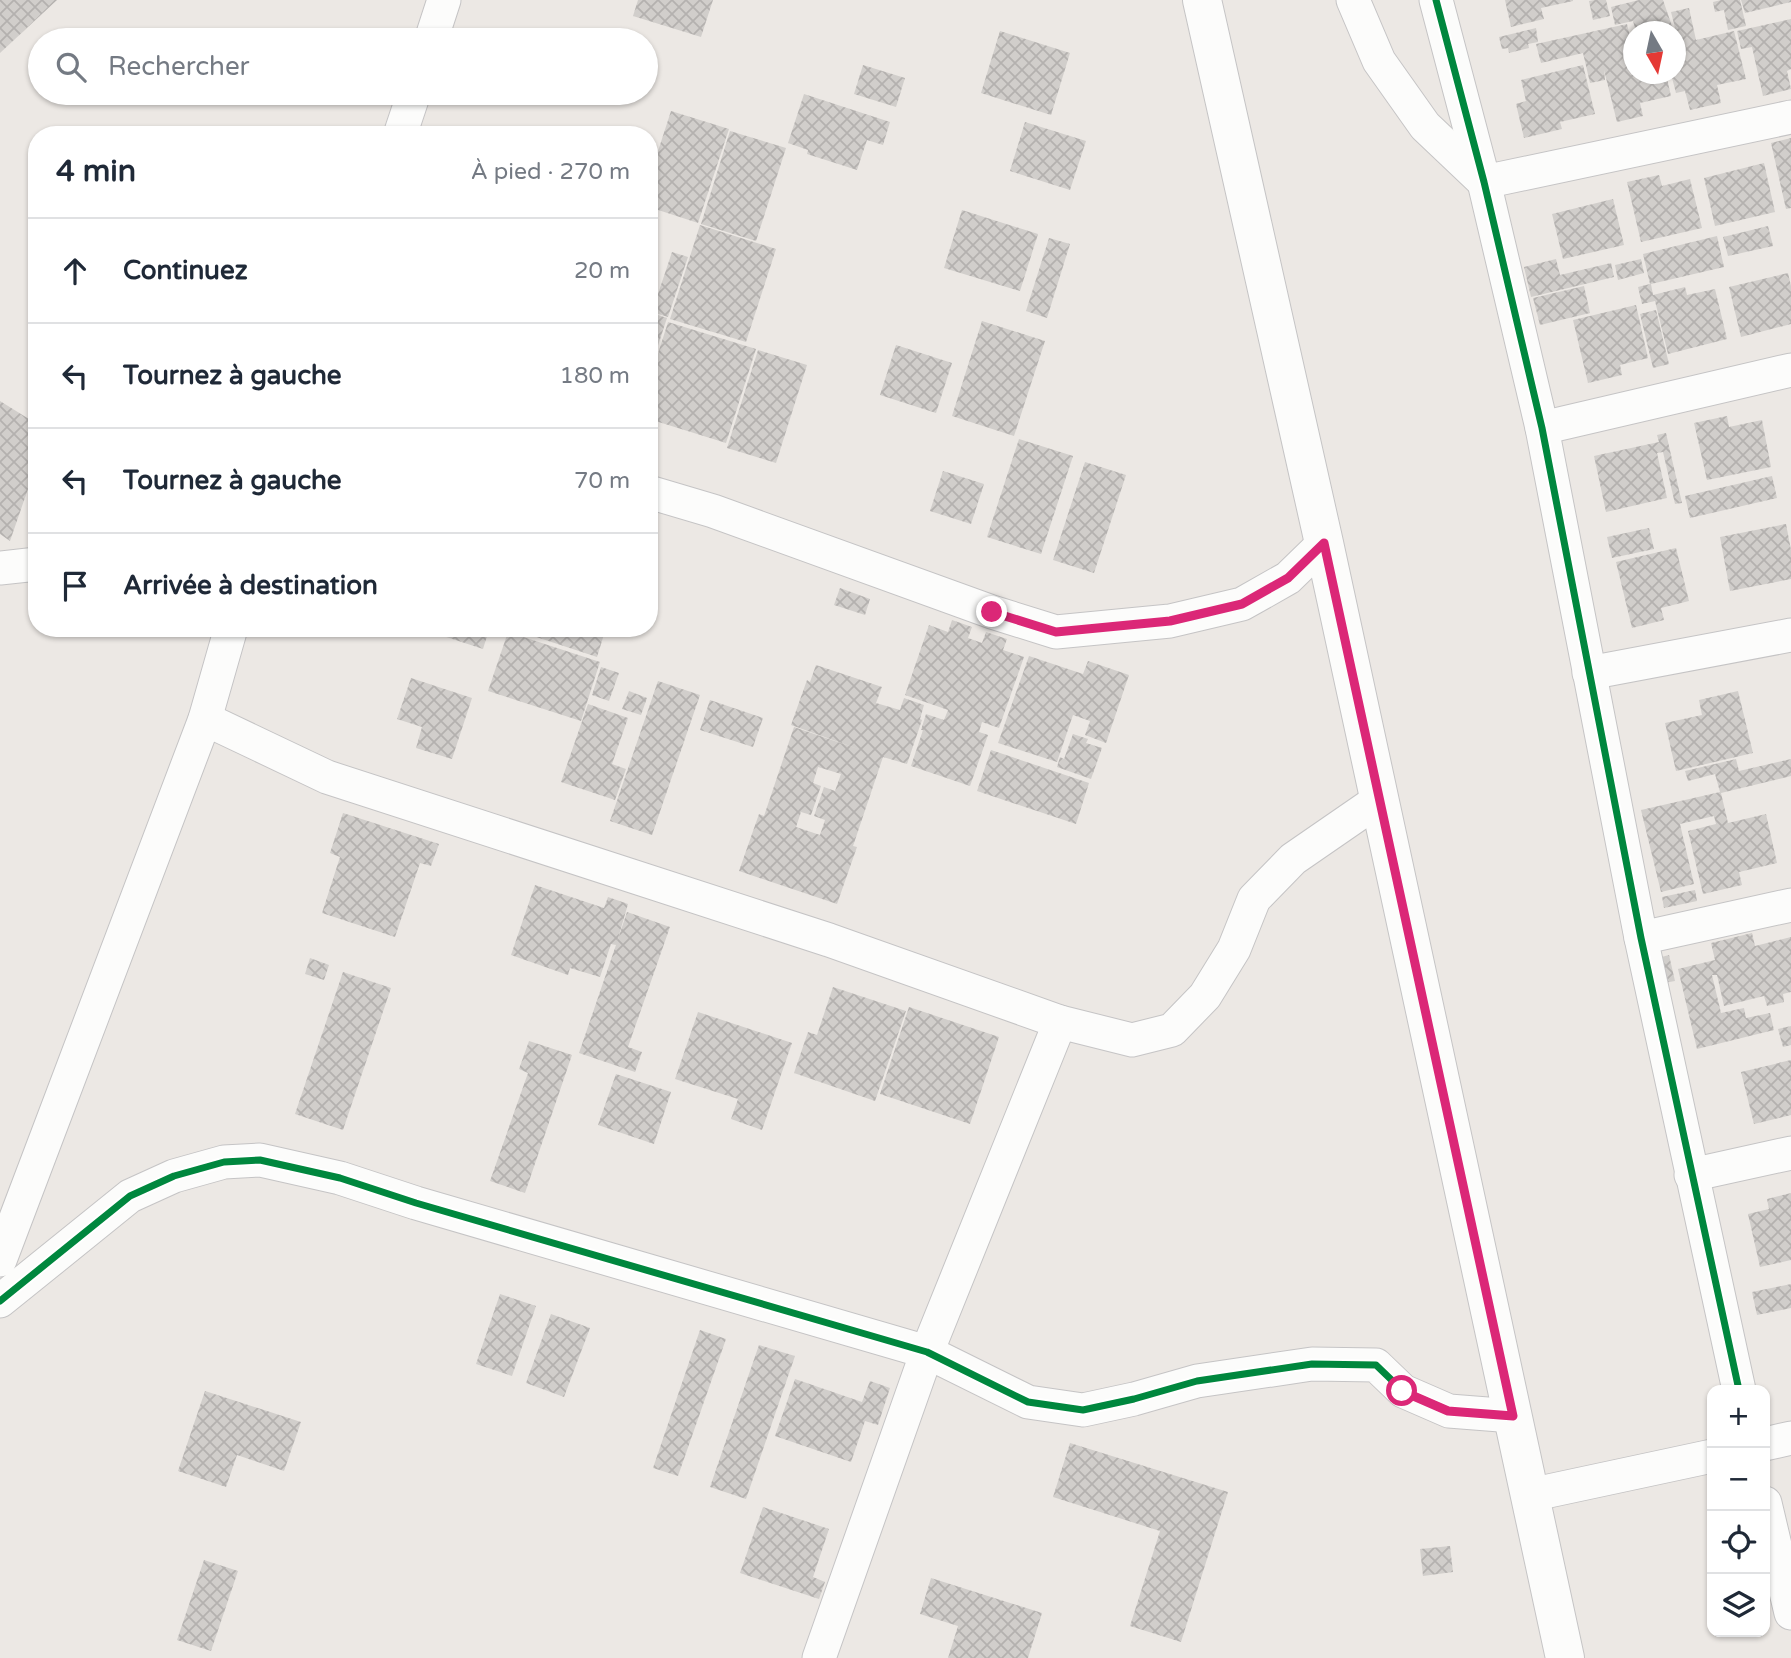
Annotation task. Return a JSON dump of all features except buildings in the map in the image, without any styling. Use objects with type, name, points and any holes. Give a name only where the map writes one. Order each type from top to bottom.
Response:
[{"type":"main road","points":[[1202,0],[1380,799],[1564,1658]]},
{"type":"street","points":[[434,28],[443,0]]},
{"type":"street","points":[[1353,0],[1379,61],[1425,125],[1484,181]]},
{"type":"street","points":[[1436,0],[1484,181],[1542,428],[1641,939],[1738,1385]]},
{"type":"street","points":[[403,126],[410,105]]},
{"type":"street","points":[[1484,181],[1791,117]]},
{"type":"street","points":[[1542,428],[1791,370]]},
{"type":"street","points":[[658,495],[713,511],[992,612],[1056,632],[1170,621],[1242,604],[1288,578],[1324,543]]},
{"type":"street","points":[[0,568],[28,565]]},
{"type":"street","points":[[1589,673],[1791,635]]},
{"type":"street","points":[[0,1260],[205,719],[228,637]]},
{"type":"street","points":[[205,719],[327,777],[829,940],[1060,1022],[1132,1040],[1172,1030],[1205,996],[1234,949],[1255,899],[1293,859],[1380,799]]},
{"type":"street","points":[[1641,939],[1791,905]]},
{"type":"street","points":[[819,1658],[927,1352],[1060,1022]]},
{"type":"street","points":[[1691,1175],[1791,1153]]},
{"type":"street","points":[[0,1301],[130,1196],[174,1176],[224,1162],[260,1160],[340,1178],[416,1203],[927,1352],[1028,1402],[1083,1410],[1197,1381],[1312,1364],[1376,1365],[1402,1391],[1448,1411],[1513,1416]]},
{"type":"street","points":[[1770,1443],[1791,1438]]},
{"type":"street","points":[[1530,1495],[1707,1456]]},
{"type":"street","points":[[1767,1511],[1791,1613]]},
{"type":"cycle path","points":[[1436,0],[1484,182],[1542,428],[1641,938],[1738,1385]]},
{"type":"cycle path","points":[[0,1301],[130,1196],[174,1176],[224,1162],[260,1160],[340,1178],[416,1203],[927,1352],[1028,1402],[1083,1410],[1197,1381],[1312,1364],[1376,1365],[1403,1391],[1449,1411],[1513,1416]]},
{"type":"route","points":[[992,612],[1056,632],[1170,621],[1242,604],[1288,578],[1324,543],[1513,1416],[1448,1411],[1402,1391]]}]
